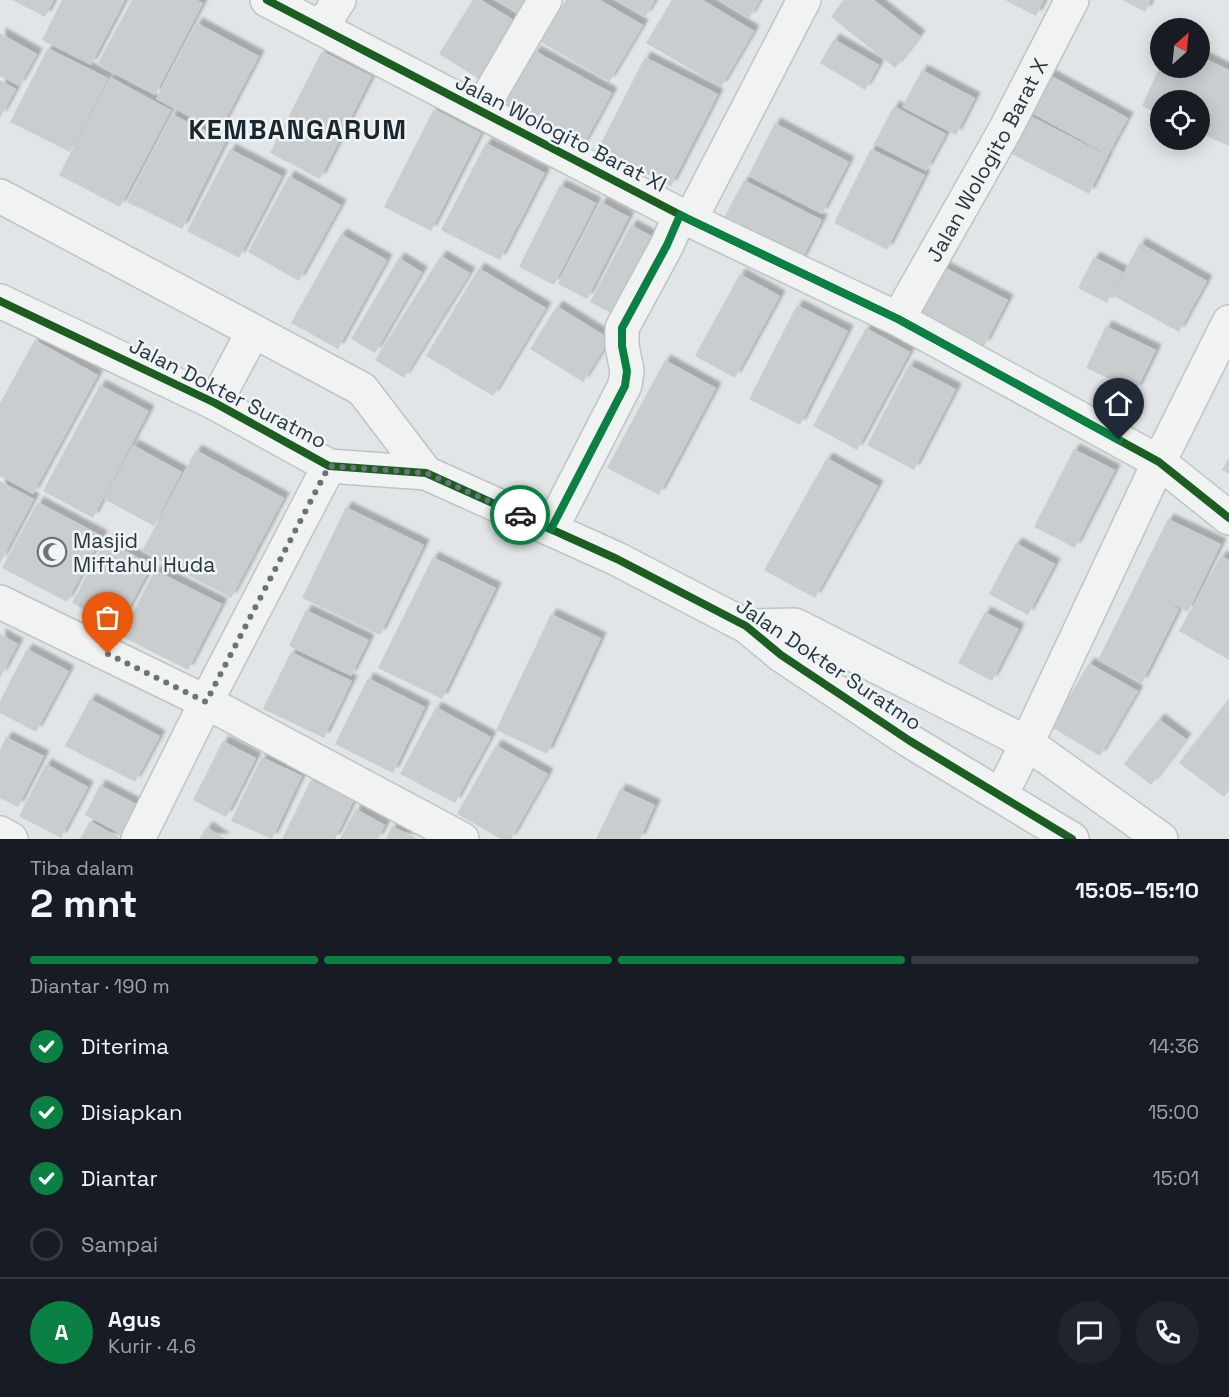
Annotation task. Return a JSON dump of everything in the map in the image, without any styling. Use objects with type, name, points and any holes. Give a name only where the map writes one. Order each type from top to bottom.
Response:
[{"type":"street","name":"Jalan Wologito Barat XI","points":[[267,0],[685,217],[898,319],[1159,462],[1229,518]]},
{"type":"street","points":[[321,28],[339,0]]},
{"type":"street","points":[[480,111],[545,0]]},
{"type":"street","points":[[551,529],[625,386],[627,371],[622,346],[622,328],[804,0]]},
{"type":"street","name":"Jalan Wologito Barat X","points":[[898,319],[1005,130],[1072,0]]},
{"type":"street","name":"Jalan Dokter Suratmo","points":[[0,196],[362,389],[426,473]]},
{"type":"street","name":"Jalan Dokter Suratmo","points":[[0,301],[214,403],[329,466],[426,473],[617,559],[746,626],[781,655],[910,741],[1072,839]]},
{"type":"street","points":[[1001,795],[1159,462],[1229,322]]},
{"type":"street","points":[[214,403],[253,332]]},
{"type":"street","points":[[138,839],[206,702],[329,466]]},
{"type":"street","points":[[0,602],[206,702],[462,839]]},
{"type":"street","name":"Jalan Dokter Suratmo","points":[[746,626],[795,626],[1027,743],[1161,839]]},
{"type":"street","points":[[0,833],[11,839]]},
{"type":"building","points":[[12,0],[54,0],[45,17]]},
{"type":"building","points":[[62,0],[125,0],[91,65],[42,40]]},
{"type":"building","points":[[132,0],[197,0],[203,3],[155,95],[97,65]]},
{"type":"building","points":[[473,0],[481,0],[517,22],[481,80],[439,54]]},
{"type":"building","points":[[495,0],[525,0],[518,13]]},
{"type":"building","points":[[566,0],[600,0],[643,25],[609,82],[541,42]]},
{"type":"building","points":[[617,0],[655,0],[645,17]]},
{"type":"building","points":[[672,0],[703,0],[754,31],[721,87],[646,43]]},
{"type":"building","points":[[720,0],[760,0],[749,18]]},
{"type":"building","points":[[844,0],[874,0],[920,36],[895,68],[831,17]]},
{"type":"building","points":[[1005,0],[1044,0],[1036,16]]},
{"type":"building","points":[[1122,0],[1151,0],[1145,12]]},
{"type":"building","points":[[197,23],[259,56],[219,132],[156,99]]},
{"type":"building","points":[[0,33],[37,54],[19,86],[0,76]]},
{"type":"building","points":[[834,39],[879,65],[865,90],[820,63]]},
{"type":"building","points":[[48,48],[108,78],[70,152],[10,122]]},
{"type":"building","points":[[322,51],[372,76],[320,179],[270,153]]},
{"type":"building","points":[[535,51],[612,93],[582,147],[505,104]]},
{"type":"building","points":[[645,57],[718,94],[671,186],[598,149]]},
{"type":"building","points":[[1210,61],[1229,70],[1229,146],[1210,137],[1210,90],[1150,90],[1150,110],[1142,106],[1155,78],[1210,78]]},
{"type":"building","points":[[922,70],[975,98],[956,135],[902,107]]},
{"type":"building","points":[[1048,74],[1128,118],[1108,155],[1028,111]]},
{"type":"building","points":[[110,77],[171,110],[120,207],[59,175]]},
{"type":"building","points":[[0,80],[16,89],[0,118]]},
{"type":"building","points":[[894,106],[946,134],[926,171],[874,144]]},
{"type":"building","points":[[434,109],[481,133],[431,231],[384,207]]},
{"type":"building","points":[[1025,113],[1108,156],[1089,194],[1006,151]]},
{"type":"building","points":[[172,114],[226,141],[182,229],[127,202]]},
{"type":"building","points":[[775,123],[849,162],[822,214],[748,176]]},
{"type":"building","points":[[486,143],[545,173],[500,260],[441,230]]},
{"type":"building","points":[[230,149],[282,176],[239,258],[187,231]]},
{"type":"building","points":[[871,149],[925,175],[887,250],[834,223]]},
{"type":"building","points":[[289,176],[341,205],[299,281],[248,252]]},
{"type":"building","points":[[744,180],[822,220],[800,263],[722,222]]},
{"type":"building","points":[[560,185],[596,203],[554,285],[519,267]]},
{"type":"building","points":[[601,202],[629,217],[587,299],[558,284]]},
{"type":"building","points":[[631,225],[666,244],[624,320],[590,302]]},
{"type":"building","points":[[341,234],[387,260],[338,349],[291,323]]},
{"type":"building","points":[[1140,243],[1207,281],[1179,332],[1112,295]]},
{"type":"building","points":[[441,256],[470,273],[404,378],[375,360]]},
{"type":"building","points":[[1094,257],[1123,272],[1107,303],[1078,288]]},
{"type":"building","points":[[399,258],[422,272],[375,353],[351,339]]},
{"type":"building","points":[[936,263],[1008,300],[984,346],[912,309]]},
{"type":"building","points":[[479,268],[546,308],[493,396],[426,356]]},
{"type":"building","points":[[740,274],[780,296],[735,378],[695,356]]},
{"type":"building","points":[[797,305],[848,331],[800,425],[749,399]]},
{"type":"building","points":[[557,306],[610,339],[583,382],[530,349]]},
{"type":"building","points":[[1106,326],[1156,350],[1136,391],[1086,368]]},
{"type":"building","points":[[866,328],[910,352],[857,450],[813,426]]},
{"type":"building","points":[[35,340],[98,375],[33,494],[0,476],[0,403]]},
{"type":"building","points":[[665,360],[716,388],[659,495],[607,468]]},
{"type":"building","points":[[909,365],[956,389],[914,470],[867,445]]},
{"type":"building","points":[[100,385],[149,411],[93,518],[43,491]]},
{"type":"building","points":[[133,445],[182,472],[154,526],[104,499]]},
{"type":"building","points":[[1074,449],[1115,470],[1075,548],[1034,527]]},
{"type":"building","points":[[196,450],[284,498],[231,598],[142,551]]},
{"type":"building","points":[[827,458],[878,486],[815,598],[764,570]]},
{"type":"building","points":[[1229,458],[1229,474],[1222,470]]},
{"type":"building","points":[[0,481],[34,499],[0,563]]},
{"type":"building","name":"Masjid Miftahul Huda","points":[[38,502],[102,536],[67,602],[2,568]]},
{"type":"building","points":[[346,507],[424,545],[380,635],[302,598]]},
{"type":"building","points":[[1168,519],[1221,544],[1188,612],[1152,594],[1179,609],[1142,683],[1098,660]]},
{"type":"building","points":[[106,540],[152,565],[118,628],[72,603]]},
{"type":"building","points":[[1016,543],[1055,564],[1028,615],[989,594]]},
{"type":"building","points":[[1221,556],[1229,560],[1229,660],[1179,631]]},
{"type":"building","points":[[433,557],[496,588],[442,699],[378,668]]},
{"type":"building","points":[[155,570],[222,604],[188,670],[121,636]]},
{"type":"building","points":[[306,610],[369,640],[351,676],[289,646]]},
{"type":"building","points":[[985,612],[1019,629],[992,681],[958,663]]},
{"type":"building","points":[[551,614],[601,638],[547,754],[496,730]]},
{"type":"building","points":[[0,634],[18,644],[0,678]]},
{"type":"building","points":[[27,649],[69,671],[36,732],[0,713],[0,701]]},
{"type":"building","points":[[291,652],[352,681],[324,738],[263,709]]},
{"type":"building","points":[[1089,663],[1138,691],[1100,756],[1051,727]]},
{"type":"building","points":[[368,678],[425,707],[393,773],[335,744]]},
{"type":"building","points":[[90,699],[160,736],[135,782],[65,746]]},
{"type":"building","points":[[1229,699],[1229,790],[1224,797],[1179,763]]},
{"type":"building","points":[[436,707],[491,737],[455,803],[400,774]]},
{"type":"building","points":[[1159,719],[1186,739],[1151,785],[1124,764]]},
{"type":"building","points":[[6,737],[44,756],[18,807],[0,798],[0,750]]},
{"type":"building","points":[[223,741],[256,758],[226,817],[193,800]]},
{"type":"building","points":[[496,745],[548,774],[511,839],[501,839],[457,814]]},
{"type":"building","points":[[262,757],[302,776],[272,839],[231,821]]},
{"type":"building","points":[[46,764],[88,787],[61,838],[19,816]]},
{"type":"building","points":[[311,780],[354,800],[335,839],[282,839]]},
{"type":"building","points":[[100,785],[138,805],[123,835],[85,815]]},
{"type":"building","points":[[620,789],[655,805],[640,839],[596,839]]},
{"type":"building","points":[[356,809],[385,825],[378,839],[340,839]]},
{"type":"building","points":[[90,821],[122,839],[80,839]]},
{"type":"building","points":[[392,826],[418,839],[386,839]]},
{"type":"building","points":[[207,827],[225,839],[199,839]]},
{"type":"cycle path","points":[[267,0],[690,220],[898,319],[1159,462],[1229,518]]},
{"type":"cycle path","points":[[0,301],[215,403],[329,466],[426,473],[617,559],[746,626],[781,655],[910,741],[1072,839]]},
{"type":"way so far","points":[[108,654],[206,702],[329,466],[426,473],[520,515]]},
{"type":"place","name":"Masjid Miftahul Huda","points":[[52,552]]},
{"type":"district","name":"KEMBANGARUM","points":[[298,129]]},
{"type":"route","points":[[520,515],[551,529],[625,386],[627,371],[622,346],[622,328],[667,245],[680,215],[898,319],[1119,440]]}]
